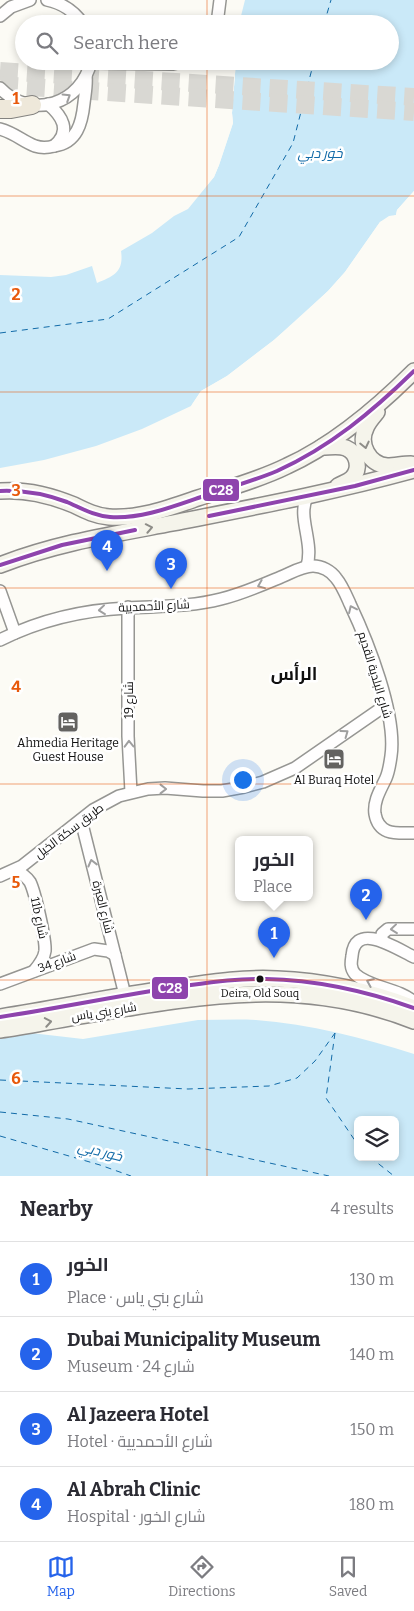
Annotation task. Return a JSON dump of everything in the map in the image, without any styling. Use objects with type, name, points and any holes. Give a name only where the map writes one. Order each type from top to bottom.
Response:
[{"type":"main road","points":[[0,109],[40,105]]},
{"type":"main road","points":[[0,491],[26,491],[43,494],[92,514],[109,517],[126,517],[159,511],[289,466],[322,447],[360,419],[414,371]]},
{"type":"main road","points":[[395,389],[365,429],[363,445],[366,453],[372,459],[387,466],[414,464]]},
{"type":"main road","points":[[312,496],[351,479],[357,468],[355,456],[346,448],[322,447]]},
{"type":"main road","points":[[0,565],[44,550],[80,541],[312,496],[414,470]]},
{"type":"main road","name":"شارع بني ياس","points":[[0,1017],[208,982],[278,979],[345,987],[414,1021]]},
{"type":"main road","points":[[268,993],[281,988],[320,991],[323,986],[320,983]]},
{"type":"main road","name":"شارع بني ياس","points":[[0,1030],[204,997],[244,994],[268,993],[334,998],[414,1008]]},
{"type":"street","points":[[0,16],[11,7],[30,0]]},
{"type":"street","points":[[47,0],[64,6],[76,15]]},
{"type":"street","points":[[218,15],[220,0]]},
{"type":"street","points":[[40,105],[56,102],[71,95],[77,90],[88,70]]},
{"type":"street","points":[[0,129],[13,133],[35,146],[47,148],[68,141],[79,128],[82,120],[86,76]]},
{"type":"street","points":[[0,88],[10,97],[40,105],[59,114],[64,127],[60,140],[53,147]]},
{"type":"street","points":[[312,496],[304,504],[303,516],[310,553],[306,566],[322,568]]},
{"type":"street","points":[[287,501],[303,516]]},
{"type":"street","name":"شارع البلدية القديم","points":[[310,553],[322,568],[335,576],[340,583],[371,654],[386,705],[391,730],[392,754],[386,777],[377,799],[376,814],[378,822],[390,833],[414,833]]},
{"type":"street","name":"شارع الأحمديية","points":[[0,640],[15,632],[50,620],[85,612],[128,608],[162,608],[206,603],[240,594],[306,566]]},
{"type":"street","points":[[0,591],[15,632]]},
{"type":"street","name":"شارع 19","points":[[128,608],[128,736],[131,792]]},
{"type":"street","name":"طريق سكة الخيل","points":[[0,876],[22,866],[106,802],[131,792],[148,789],[222,790],[263,782],[295,768],[386,705]]},
{"type":"street","name":"شارع العبرة","points":[[81,820],[125,995]]},
{"type":"street","name":"11b شارع","points":[[15,870],[30,883],[44,941],[43,958],[33,971]]},
{"type":"street","points":[[382,941],[382,934],[388,929],[414,929]]},
{"type":"street","points":[[414,957],[382,941],[368,937],[359,940],[352,952],[352,969],[354,973],[414,1002]]},
{"type":"street","name":"شارع 34","points":[[0,984],[94,949],[101,949],[115,954]]},
{"type":"water","name":"خور دبي","points":[[245,0],[414,0],[414,191],[397,210],[396,215],[380,222],[345,272],[328,291],[274,340],[227,376],[201,391],[191,406],[142,429],[96,446],[44,460],[0,468],[0,275],[51,277],[66,275],[92,266],[97,283],[113,275],[121,264],[121,251],[152,233],[174,216],[188,209],[214,177],[233,123],[235,70],[399,70],[399,15],[241,15]]},
{"type":"water","name":"خور دبي","points":[[198,1020],[256,1020],[336,1032],[414,1054],[414,1176],[0,1176],[0,1039],[31,1033],[83,1039]]},
{"type":"pier","points":[[233,70],[235,70],[233,123],[219,165],[214,177],[187,209],[212,175],[217,164],[230,123],[229,113]]},
{"type":"pier","points":[[414,191],[414,194],[399,211],[398,217],[390,218],[381,224],[347,273],[329,292],[276,342],[228,378],[202,393],[195,404],[191,406],[201,391],[227,376],[274,340],[328,291],[345,272],[380,222],[389,216],[396,215],[397,210]]},
{"type":"ferry route","points":[[327,15],[331,0]]},
{"type":"ferry route","points":[[0,333],[108,319],[239,237],[293,143],[312,70]]},
{"type":"ferry route","points":[[335,1033],[326,1098],[354,1139]]},
{"type":"ferry route","points":[[0,1080],[188,1089],[269,1086],[297,1078],[315,1061],[335,1033]]},
{"type":"ferry route","points":[[0,1112],[68,1119],[329,1176]]},
{"type":"ferry route","points":[[0,1136],[131,1176]]},
{"type":"ferry route","points":[[375,1161],[394,1176]]},
{"type":"tunnel","points":[[0,71],[414,97]]},
{"type":"tunnel","points":[[0,85],[414,112]]},
{"type":"transit line","name":"C28","points":[[0,491],[17,491],[42,495],[110,517],[143,515],[165,509],[257,479],[315,451],[367,414],[414,371]]},
{"type":"transit line","name":"C28","points":[[209,516],[355,486],[414,470]]},
{"type":"transit line","name":"C28","points":[[0,565],[62,545],[135,530]]},
{"type":"transit line","name":"C28","points":[[0,1017],[176,987],[255,979],[285,980],[341,987],[378,996],[414,1008]]},
{"type":"place","name":"Al Abrah Clinic","points":[[107,571]]},
{"type":"place","name":"Al Jazeera Hotel","points":[[171,589]]},
{"type":"place","name":"Ahmedia Heritage Guest House","points":[[68,722]]},
{"type":"place","name":"Al Buraq Hotel","points":[[334,759]]},
{"type":"place","name":"Dubai Municipality Museum","points":[[366,920]]},
{"type":"place","name":"الخور","points":[[274,958]]},
{"type":"place","name":"Deira, Old Souq","points":[[260,979]]},
{"type":"district","name":"الرأس","points":[[294,674]]}]
